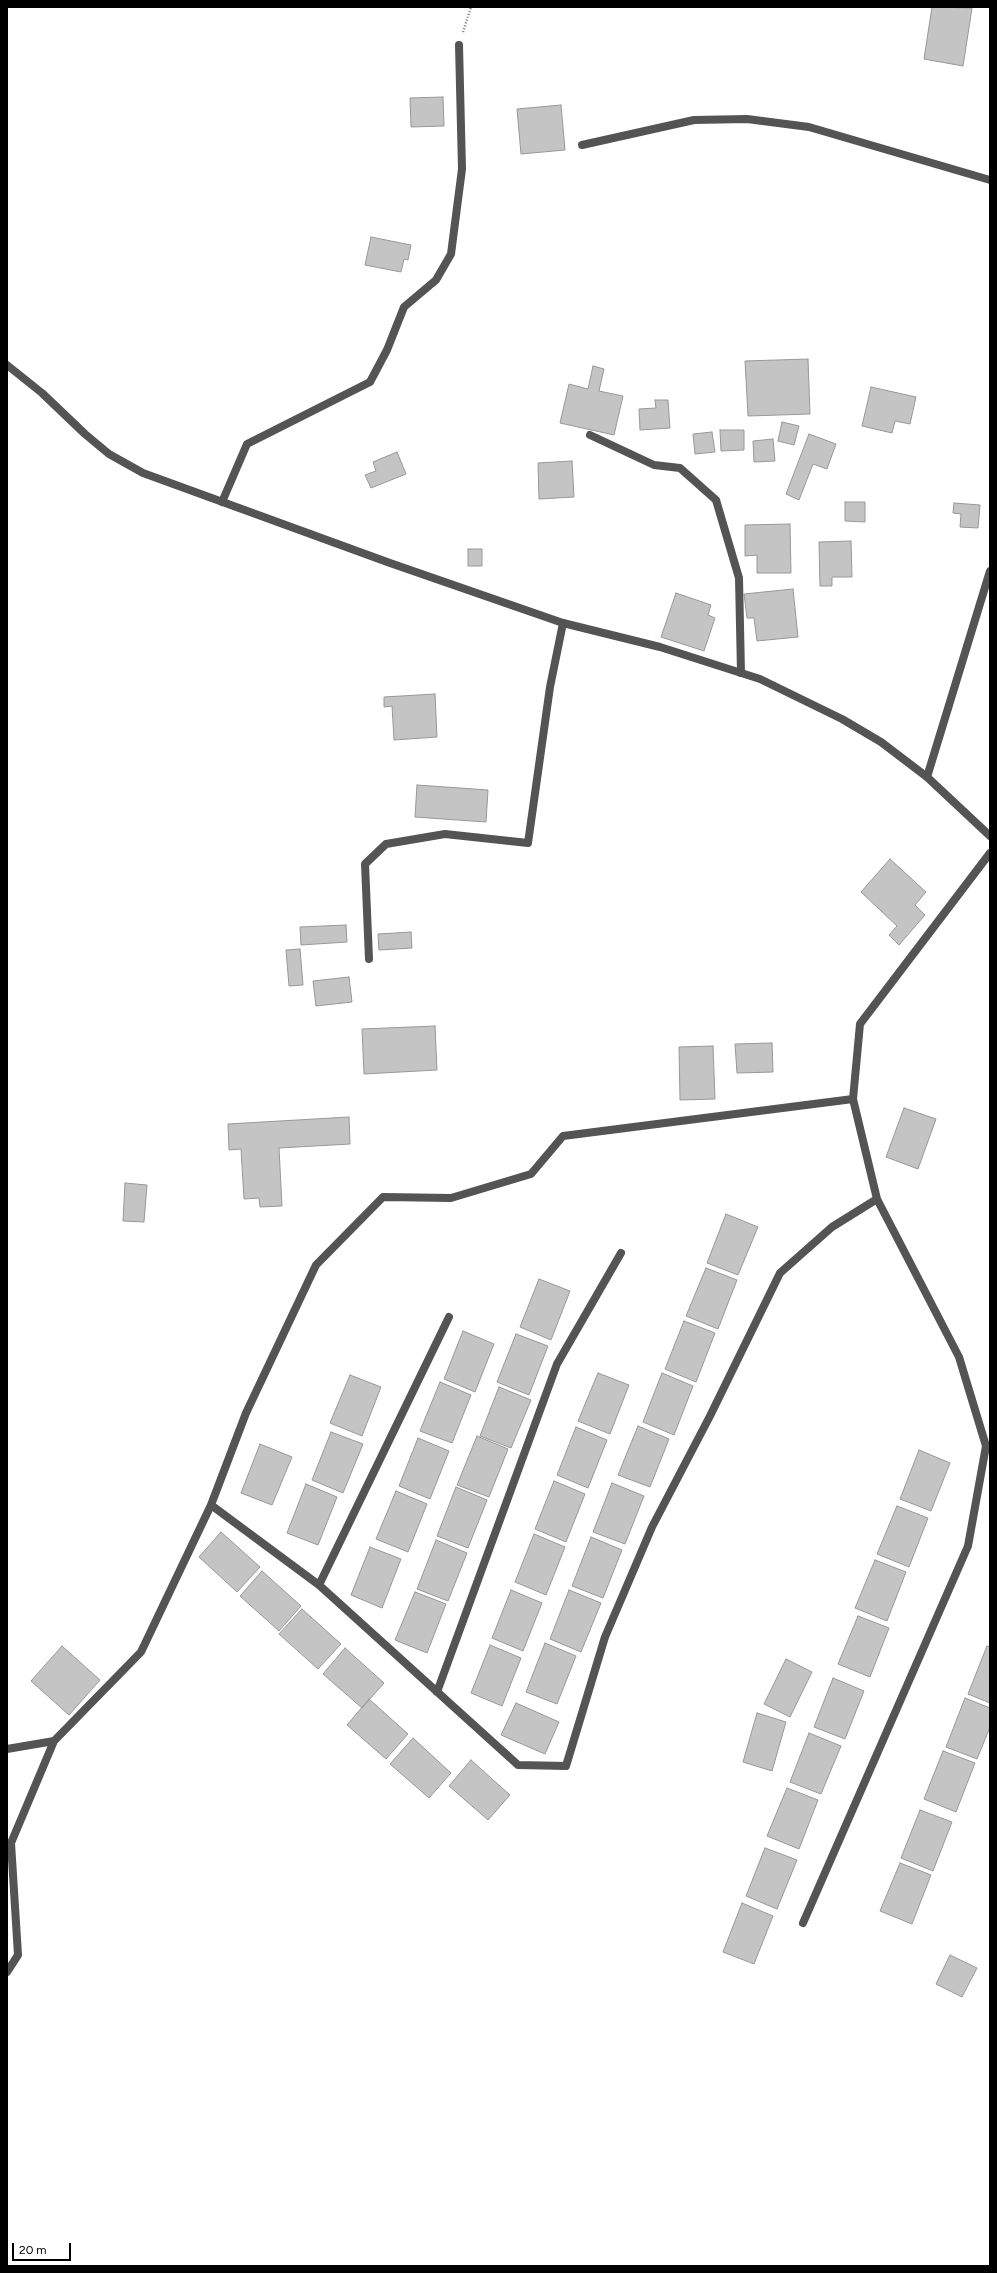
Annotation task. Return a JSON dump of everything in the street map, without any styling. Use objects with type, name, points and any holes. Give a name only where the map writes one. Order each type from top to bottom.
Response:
[{"type":"street","points":[[222,502],[248,444],[370,382],[387,350],[404,307],[436,280],[451,254],[462,169],[459,46]]},
{"type":"street","points":[[582,145],[694,120],[747,119],[809,127],[990,180]]},
{"type":"street","points":[[7,365],[42,393],[85,434],[109,454],[143,473],[563,623],[660,647],[760,679],[842,720],[881,742],[927,777],[990,836]]},
{"type":"street","points":[[590,435],[654,465],[680,468],[716,500],[739,578],[741,673]]},
{"type":"street","points":[[927,777],[990,571]]},
{"type":"street","points":[[369,959],[365,864],[386,844],[445,834],[528,843],[550,687],[563,623]]},
{"type":"street","points":[[803,1923],[968,1546],[986,1446],[959,1357],[877,1199],[853,1099],[860,1024],[990,853]]},
{"type":"street","points":[[7,1972],[18,1955],[11,1843],[54,1741],[141,1652],[211,1506],[246,1413],[316,1266],[384,1197],[451,1198],[531,1174],[563,1136],[853,1099]]},
{"type":"street","points":[[211,1506],[319,1585],[518,1765],[566,1766],[605,1637],[652,1527],[728,1381],[780,1273],[832,1227],[877,1199]]},
{"type":"street","points":[[437,1692],[557,1364],[620,1253]]},
{"type":"street","points":[[319,1585],[449,1317]]},
{"type":"street","points":[[7,1749],[54,1741]]},
{"type":"path","points":[[459,46],[471,7]]},
{"type":"building","points":[[932,7],[972,8],[963,66],[924,59]]},
{"type":"building","points":[[443,97],[444,126],[411,127],[410,98]]},
{"type":"building","points":[[561,105],[565,150],[521,154],[517,109]]},
{"type":"building","points":[[371,237],[411,245],[408,260],[404,259],[401,272],[365,265]]},
{"type":"building","points":[[808,359],[810,414],[748,416],[745,361]]},
{"type":"building","points":[[593,366],[604,369],[599,391],[623,396],[614,435],[560,423],[569,384],[588,389]]},
{"type":"building","points":[[871,387],[916,397],[910,424],[895,421],[892,433],[862,426]]},
{"type":"building","points":[[655,400],[668,400],[670,428],[640,430],[639,409],[656,408]]},
{"type":"building","points":[[782,422],[799,426],[794,445],[778,441]]},
{"type":"building","points":[[720,430],[744,430],[744,450],[721,451]]},
{"type":"building","points":[[712,432],[715,452],[695,454],[693,434]]},
{"type":"building","points":[[809,434],[836,444],[827,469],[813,464],[799,500],[786,494]]},
{"type":"building","points":[[773,439],[775,461],[754,462],[753,441]]},
{"type":"building","points":[[397,452],[406,474],[371,488],[365,475],[376,471],[373,462]]},
{"type":"building","points":[[572,461],[574,497],[539,499],[538,463]]},
{"type":"building","points":[[845,502],[865,502],[865,522],[845,521]]},
{"type":"building","points":[[954,503],[980,505],[978,528],[960,527],[961,514],[953,513]]},
{"type":"building","points":[[790,524],[791,573],[757,573],[757,555],[745,556],[745,525]]},
{"type":"building","points":[[851,541],[852,577],[832,577],[832,586],[820,586],[819,542]]},
{"type":"building","points":[[468,549],[482,549],[482,566],[468,566]]},
{"type":"building","points":[[793,589],[798,637],[757,641],[754,618],[747,618],[744,594]]},
{"type":"building","points":[[676,593],[711,605],[708,615],[715,618],[704,651],[661,637]]},
{"type":"building","points":[[435,694],[437,737],[394,740],[392,706],[384,707],[384,697]]},
{"type":"building","points":[[417,785],[488,790],[486,822],[415,817]]},
{"type":"building","points":[[890,859],[926,892],[915,905],[925,915],[899,945],[889,935],[897,926],[861,892]]},
{"type":"building","points":[[346,925],[347,942],[301,945],[300,927]]},
{"type":"building","points":[[411,932],[412,948],[379,950],[378,934]]},
{"type":"building","points":[[300,949],[303,985],[289,986],[286,950]]},
{"type":"building","points":[[349,977],[352,1002],[316,1006],[313,981]]},
{"type":"building","points":[[435,1026],[437,1070],[364,1074],[362,1029]]},
{"type":"building","points":[[772,1043],[773,1072],[737,1073],[735,1044]]},
{"type":"building","points":[[713,1046],[715,1099],[680,1100],[679,1047]]},
{"type":"building","points":[[904,1108],[936,1119],[918,1169],[886,1157]]},
{"type":"building","points":[[349,1117],[350,1144],[279,1148],[282,1206],[260,1207],[259,1198],[244,1199],[241,1149],[229,1150],[228,1124]]},
{"type":"building","points":[[125,1183],[147,1185],[144,1222],[123,1221]]},
{"type":"building","points":[[726,1214],[758,1227],[738,1275],[707,1263]]},
{"type":"building","points":[[706,1268],[737,1280],[718,1329],[686,1316]]},
{"type":"building","points":[[539,1279],[570,1291],[551,1340],[520,1327]]},
{"type":"building","points":[[684,1321],[715,1333],[696,1382],[665,1369]]},
{"type":"building","points":[[463,1331],[494,1344],[475,1392],[444,1379]]},
{"type":"building","points":[[516,1334],[548,1346],[529,1395],[497,1382]]},
{"type":"building","points":[[598,1373],[629,1385],[610,1434],[578,1421]]},
{"type":"building","points":[[662,1373],[693,1386],[674,1435],[643,1422]]},
{"type":"building","points":[[350,1375],[381,1387],[362,1436],[330,1423]]},
{"type":"building","points":[[440,1382],[471,1395],[452,1443],[420,1431]]},
{"type":"building","points":[[499,1387],[531,1400],[511,1448],[480,1436]]},
{"type":"building","points":[[638,1426],[669,1439],[650,1487],[618,1475]]},
{"type":"building","points":[[576,1427],[607,1440],[588,1488],[557,1475]]},
{"type":"building","points":[[331,1432],[363,1444],[343,1493],[312,1480]]},
{"type":"building","points":[[477,1436],[508,1449],[489,1497],[457,1485]]},
{"type":"building","points":[[418,1438],[449,1451],[430,1499],[399,1486]]},
{"type":"building","points":[[260,1444],[292,1457],[272,1505],[241,1493]]},
{"type":"building","points":[[919,1450],[950,1463],[931,1511],[900,1499]]},
{"type":"building","points":[[554,1481],[585,1494],[566,1542],[535,1529]]},
{"type":"building","points":[[612,1483],[644,1496],[625,1544],[593,1532]]},
{"type":"building","points":[[306,1484],[337,1497],[318,1545],[287,1533]]},
{"type":"building","points":[[456,1487],[487,1500],[468,1548],[437,1536]]},
{"type":"building","points":[[396,1491],[427,1504],[408,1552],[376,1539]]},
{"type":"building","points":[[897,1506],[928,1518],[909,1567],[877,1554]]},
{"type":"building","points":[[221,1532],[260,1567],[237,1592],[199,1557]]},
{"type":"building","points":[[534,1534],[565,1547],[546,1595],[515,1582]]},
{"type":"building","points":[[591,1537],[622,1550],[603,1598],[572,1586]]},
{"type":"building","points":[[436,1540],[467,1553],[448,1601],[417,1589]]},
{"type":"building","points":[[370,1547],[401,1559],[382,1608],[351,1595]]},
{"type":"building","points":[[875,1560],[906,1572],[887,1621],[855,1608]]},
{"type":"building","points":[[262,1571],[301,1606],[279,1631],[240,1596]]},
{"type":"building","points":[[511,1590],[542,1603],[523,1651],[492,1638]]},
{"type":"building","points":[[569,1590],[601,1603],[581,1652],[550,1639]]},
{"type":"building","points":[[415,1592],[446,1604],[427,1653],[395,1640]]},
{"type":"building","points":[[302,1609],[341,1644],[318,1669],[279,1634]]},
{"type":"building","points":[[858,1616],[889,1628],[870,1677],[838,1664]]},
{"type":"building","points":[[545,1643],[576,1656],[557,1704],[526,1692]]},
{"type":"building","points":[[490,1645],[521,1658],[502,1706],[471,1693]]},
{"type":"building","points":[[62,1646],[100,1680],[69,1715],[31,1681]]},
{"type":"building","points":[[987,1646],[990,1647],[990,1703],[968,1694]]},
{"type":"building","points":[[345,1648],[384,1683],[362,1708],[323,1674]]},
{"type":"building","points":[[786,1659],[812,1672],[790,1717],[764,1704]]},
{"type":"building","points":[[833,1678],[864,1691],[845,1739],[814,1727]]},
{"type":"building","points":[[965,1698],[990,1708],[990,1727],[977,1759],[946,1747]]},
{"type":"building","points":[[369,1699],[408,1734],[386,1759],[347,1725]]},
{"type":"building","points":[[516,1703],[559,1722],[545,1754],[501,1735]]},
{"type":"building","points":[[757,1713],[786,1722],[772,1771],[743,1762]]},
{"type":"building","points":[[809,1733],[841,1746],[821,1794],[790,1782]]},
{"type":"building","points":[[413,1738],[451,1773],[429,1798],[390,1764]]},
{"type":"building","points":[[943,1751],[975,1763],[956,1812],[924,1799]]},
{"type":"building","points":[[471,1760],[510,1795],[488,1820],[449,1786]]},
{"type":"building","points":[[787,1788],[818,1800],[799,1849],[767,1836]]},
{"type":"building","points":[[920,1810],[952,1822],[933,1871],[901,1858]]},
{"type":"building","points":[[765,1848],[797,1860],[777,1909],[746,1896]]},
{"type":"building","points":[[900,1863],[931,1875],[912,1924],[880,1911]]},
{"type":"building","points":[[742,1903],[773,1916],[754,1964],[723,1952]]},
{"type":"building","points":[[950,1955],[977,1968],[962,1997],[936,1984]]}]
